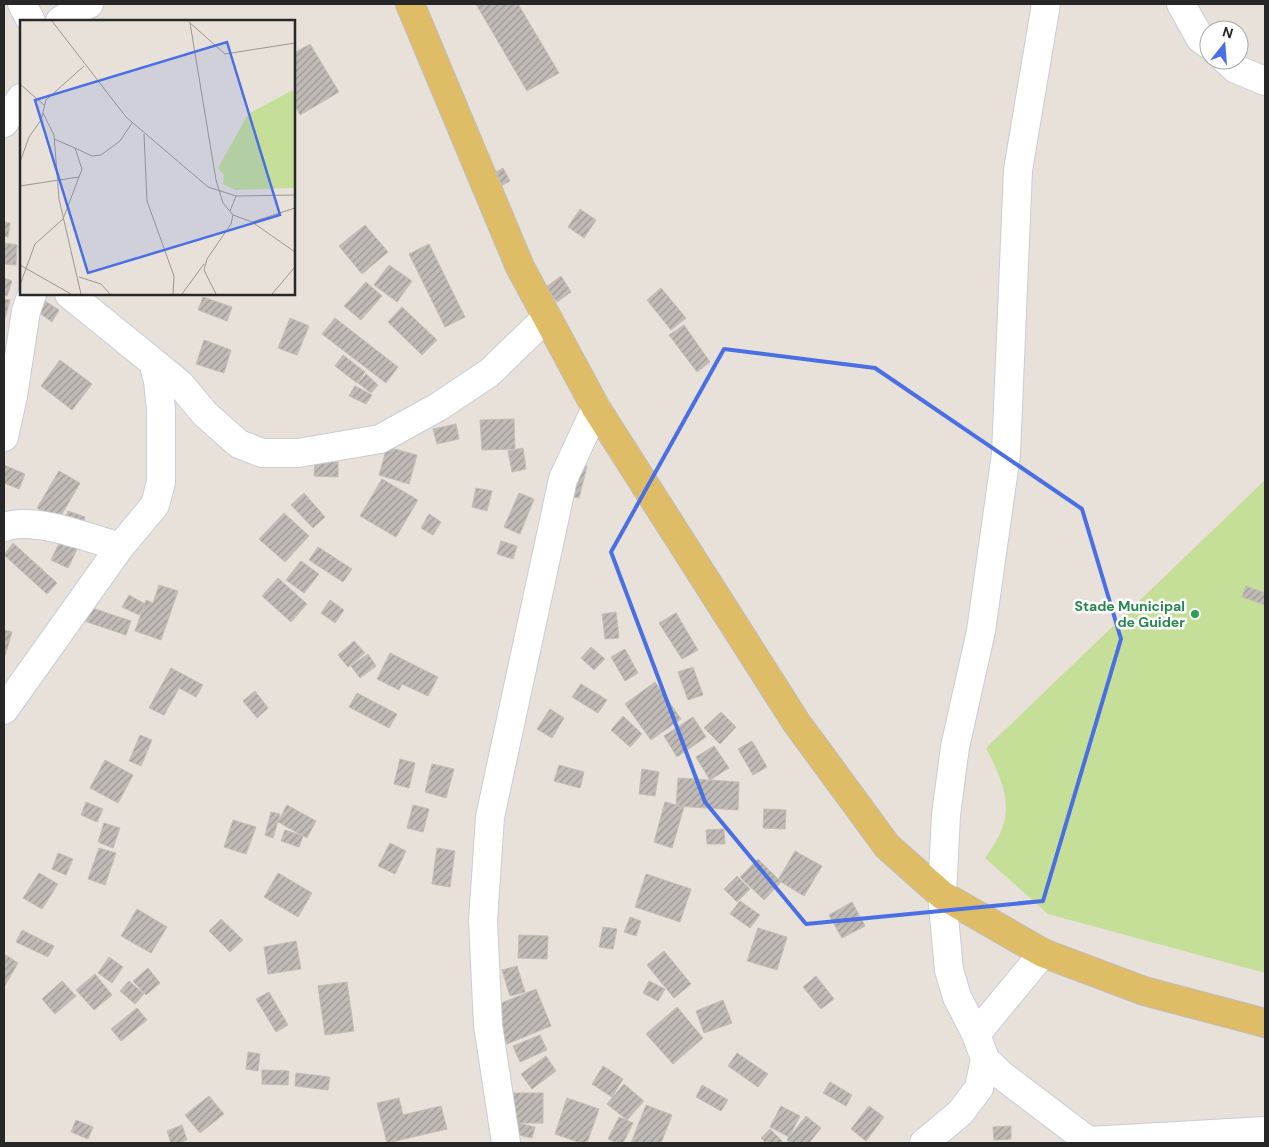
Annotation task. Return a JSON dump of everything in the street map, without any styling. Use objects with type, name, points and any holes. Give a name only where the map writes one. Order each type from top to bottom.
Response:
[{"type":"main road","points":[[410,4],[520,267],[596,408],[796,722],[887,846],[942,895],[1042,953],[1144,991],[1265,1023]]},
{"type":"street","points":[[22,4],[30,20]]},
{"type":"street","points":[[62,20],[89,4]]},
{"type":"street","points":[[1046,4],[1018,170],[1006,454],[981,631],[955,747],[946,816],[942,895],[949,970],[957,997],[981,1047],[1000,1074],[1090,1142],[1265,1131]]},
{"type":"street","points":[[1182,4],[1199,36]]},
{"type":"street","points":[[1238,70],[1265,81]]},
{"type":"street","points":[[4,123],[20,99]]},
{"type":"street","points":[[4,437],[26,311],[32,295]]},
{"type":"street","points":[[70,295],[180,384],[205,414],[239,444],[262,453],[298,454],[380,439],[438,407],[488,373],[546,317]]},
{"type":"street","points":[[4,710],[120,546],[155,505],[161,482],[161,410],[158,381],[153,362]]},
{"type":"street","points":[[506,1143],[488,1025],[483,921],[490,817],[562,479],[596,408]]},
{"type":"street","points":[[4,527],[11,524],[38,524],[120,546]]},
{"type":"street","points":[[924,1143],[960,1113],[979,1088],[981,1047],[1042,953]]},
{"type":"highlighted area","points":[[724,349],[875,368],[1082,509],[1121,639],[1043,901],[806,924],[705,802],[611,552]]},
{"type":"green space","name":"Stade Municipal de Guider","points":[[1265,480],[1265,973],[1048,914],[985,858],[999,836],[1006,813],[1004,790],[986,748]]},
{"type":"building","points":[[476,4],[518,4],[559,73],[527,91]]},
{"type":"building","points":[[310,44],[339,92],[300,115],[295,105],[295,52]]},
{"type":"building","points":[[503,168],[510,181],[492,191],[485,178]]},
{"type":"building","points":[[580,209],[596,220],[584,238],[568,227]]},
{"type":"building","points":[[4,222],[10,223],[8,237],[4,236]]},
{"type":"building","points":[[365,225],[388,252],[362,274],[339,246]]},
{"type":"building","points":[[4,243],[17,245],[16,265],[4,264]]},
{"type":"building","points":[[429,244],[465,317],[445,327],[409,254]]},
{"type":"building","points":[[389,265],[412,281],[397,302],[374,285]]},
{"type":"building","points":[[561,276],[571,292],[557,302],[546,287]]},
{"type":"building","points":[[4,278],[12,281],[7,296],[4,295]]},
{"type":"building","points":[[366,282],[382,296],[361,320],[344,306]]},
{"type":"building","points":[[661,288],[686,318],[671,330],[647,300]]},
{"type":"building","points":[[203,297],[232,307],[227,321],[198,310]]},
{"type":"building","points":[[4,299],[10,300],[4,322]]},
{"type":"building","points":[[45,301],[59,310],[52,322],[38,312]]},
{"type":"building","points":[[402,307],[437,340],[422,355],[388,322]]},
{"type":"building","points":[[290,318],[309,326],[297,355],[278,348]]},
{"type":"building","points":[[335,318],[398,367],[386,383],[322,334]]},
{"type":"building","points":[[684,325],[710,362],[697,372],[669,335]]},
{"type":"building","points":[[204,340],[231,350],[224,373],[196,364]]},
{"type":"building","points":[[343,355],[365,372],[357,383],[335,366]]},
{"type":"building","points":[[60,360],[92,384],[72,410],[41,386]]},
{"type":"building","points":[[366,374],[378,385],[371,393],[358,383]]},
{"type":"building","points":[[355,386],[372,395],[366,404],[349,396]]},
{"type":"building","points":[[514,419],[515,449],[482,450],[480,420]]},
{"type":"building","points":[[456,424],[459,439],[437,444],[433,429]]},
{"type":"building","points":[[387,447],[417,455],[409,484],[379,475]]},
{"type":"building","points":[[523,448],[526,469],[512,472],[508,451]]},
{"type":"building","points":[[556,459],[587,466],[579,498],[548,491]]},
{"type":"building","points":[[315,461],[338,462],[338,477],[314,476]]},
{"type":"building","points":[[4,465],[25,474],[19,489],[4,483]]},
{"type":"building","points":[[59,471],[80,483],[58,521],[37,508]]},
{"type":"building","points":[[382,479],[418,500],[396,537],[360,516]]},
{"type":"building","points":[[476,488],[492,491],[487,511],[472,507]]},
{"type":"building","points":[[304,493],[325,517],[313,528],[291,505]]},
{"type":"building","points":[[519,493],[534,499],[520,534],[504,527]]},
{"type":"building","points":[[68,511],[85,517],[82,527],[64,521]]},
{"type":"building","points":[[284,513],[309,536],[285,562],[259,539]]},
{"type":"building","points":[[429,514],[441,522],[433,535],[421,528]]},
{"type":"building","points":[[64,533],[81,541],[68,568],[51,560]]},
{"type":"building","points":[[501,541],[517,546],[513,559],[497,554]]},
{"type":"building","points":[[13,543],[57,583],[47,594],[4,555]]},
{"type":"building","points":[[318,547],[352,569],[343,582],[309,560]]},
{"type":"building","points":[[301,561],[319,574],[304,593],[286,580]]},
{"type":"building","points":[[278,578],[307,604],[291,622],[262,596]]},
{"type":"building","points":[[159,585],[178,591],[161,640],[135,631],[146,600],[153,603]]},
{"type":"building","points":[[1246,586],[1265,593],[1265,605],[1242,597]]},
{"type":"building","points":[[129,595],[145,604],[139,615],[122,607]]},
{"type":"building","points":[[330,600],[344,610],[335,623],[321,613]]},
{"type":"building","points":[[89,607],[131,621],[126,635],[84,621]]},
{"type":"building","points":[[616,612],[619,638],[605,639],[602,614]]},
{"type":"building","points":[[676,613],[698,650],[682,659],[659,623]]},
{"type":"building","points":[[4,630],[12,632],[5,656],[4,655]]},
{"type":"building","points":[[354,641],[365,653],[348,667],[338,655]]},
{"type":"building","points":[[591,647],[605,659],[594,670],[581,658]]},
{"type":"building","points":[[625,649],[638,673],[625,681],[611,657]]},
{"type":"building","points":[[390,653],[438,677],[428,696],[402,684],[399,690],[377,679]]},
{"type":"building","points":[[368,654],[376,666],[360,678],[351,666]]},
{"type":"building","points":[[693,667],[703,695],[688,700],[678,672]]},
{"type":"building","points":[[171,668],[203,685],[196,697],[179,688],[164,715],[149,708]]},
{"type":"building","points":[[655,682],[681,719],[651,740],[625,704]]},
{"type":"building","points":[[581,684],[607,700],[598,713],[572,697]]},
{"type":"building","points":[[255,691],[268,708],[257,718],[243,701]]},
{"type":"building","points":[[357,693],[397,714],[389,728],[349,707]]},
{"type":"building","points":[[550,709],[564,718],[552,738],[537,729]]},
{"type":"building","points":[[721,712],[736,727],[720,744],[704,728]]},
{"type":"building","points":[[623,716],[642,734],[630,747],[611,730]]},
{"type":"building","points":[[693,717],[706,737],[677,757],[664,736]]},
{"type":"building","points":[[140,735],[152,740],[141,766],[129,761]]},
{"type":"building","points":[[752,741],[767,767],[753,775],[738,749]]},
{"type":"building","points":[[714,746],[729,768],[710,780],[696,757]]},
{"type":"building","points":[[400,759],[415,763],[409,788],[394,784]]},
{"type":"building","points":[[105,760],[133,775],[118,803],[90,788]]},
{"type":"building","points":[[432,764],[454,769],[446,798],[425,792]]},
{"type":"building","points":[[559,765],[584,772],[580,788],[554,781]]},
{"type":"building","points":[[642,769],[659,772],[655,796],[639,794]]},
{"type":"building","points":[[678,778],[739,782],[738,810],[676,806]]},
{"type":"building","points":[[86,802],[103,809],[97,822],[81,815]]},
{"type":"building","points":[[665,802],[684,807],[672,848],[654,842]]},
{"type":"building","points":[[287,805],[316,821],[307,838],[278,822]]},
{"type":"building","points":[[413,805],[429,809],[423,832],[407,828]]},
{"type":"building","points":[[764,809],[786,810],[785,829],[763,828]]},
{"type":"building","points":[[271,812],[280,814],[273,838],[265,835]]},
{"type":"building","points":[[233,820],[256,827],[246,854],[224,847]]},
{"type":"building","points":[[104,823],[120,828],[113,848],[98,842]]},
{"type":"building","points":[[724,829],[725,844],[707,844],[706,830]]},
{"type":"building","points":[[285,830],[303,836],[299,847],[281,841]]},
{"type":"building","points":[[390,843],[406,851],[395,874],[378,866]]},
{"type":"building","points":[[99,848],[116,853],[105,885],[88,879]]},
{"type":"building","points":[[437,848],[455,851],[450,887],[432,884]]},
{"type":"building","points":[[795,851],[822,866],[804,896],[778,880]]},
{"type":"building","points":[[58,853],[73,859],[66,875],[52,869]]},
{"type":"building","points":[[758,859],[781,882],[764,900],[740,877]]},
{"type":"building","points":[[39,873],[58,884],[42,909],[23,898]]},
{"type":"building","points":[[278,873],[312,893],[298,917],[264,897]]},
{"type":"building","points":[[646,874],[691,889],[680,922],[635,907]]},
{"type":"building","points":[[737,876],[750,889],[737,902],[724,889]]},
{"type":"building","points":[[740,901],[760,915],[750,928],[730,914]]},
{"type":"building","points":[[852,902],[865,926],[842,938],[829,915]]},
{"type":"building","points":[[137,909],[167,927],[151,953],[121,936]]},
{"type":"building","points":[[630,917],[641,921],[636,936],[624,932]]},
{"type":"building","points":[[221,919],[243,940],[230,952],[209,931]]},
{"type":"building","points":[[603,927],[617,929],[613,949],[599,947]]},
{"type":"building","points":[[758,928],[787,937],[777,970],[747,961]]},
{"type":"building","points":[[22,930],[54,946],[48,957],[16,942]]},
{"type":"building","points":[[519,935],[548,936],[547,959],[518,958]]},
{"type":"building","points":[[296,941],[301,969],[268,974],[264,947]]},
{"type":"building","points":[[664,951],[691,984],[674,998],[647,965]]},
{"type":"building","points":[[4,954],[18,963],[4,987]]},
{"type":"building","points":[[109,957],[123,967],[112,983],[98,973]]},
{"type":"building","points":[[517,966],[525,992],[510,996],[502,970]]},
{"type":"building","points":[[148,968],[160,983],[146,995],[133,981]]},
{"type":"building","points":[[95,974],[112,995],[94,1010],[76,990]]},
{"type":"building","points":[[816,976],[834,999],[821,1009],[803,987]]},
{"type":"building","points":[[62,981],[76,996],[55,1014],[42,999]]},
{"type":"building","points":[[129,981],[144,994],[135,1004],[120,991]]},
{"type":"building","points":[[649,981],[665,989],[658,1001],[643,993]]},
{"type":"building","points":[[347,982],[354,1031],[325,1035],[318,986]]},
{"type":"building","points":[[536,989],[551,1026],[502,1046],[487,1009]]},
{"type":"building","points":[[269,992],[288,1025],[276,1032],[256,999]]},
{"type":"building","points":[[723,1000],[732,1023],[704,1033],[696,1011]]},
{"type":"building","points":[[677,1007],[703,1038],[673,1064],[646,1034]]},
{"type":"building","points":[[137,1008],[147,1020],[121,1041],[111,1029]]},
{"type":"building","points":[[540,1035],[547,1050],[520,1062],[513,1046]]},
{"type":"building","points":[[248,1052],[260,1054],[258,1071],[246,1069]]},
{"type":"building","points":[[737,1053],[768,1074],[758,1087],[728,1066]]},
{"type":"building","points":[[546,1056],[556,1071],[532,1089],[521,1074]]},
{"type":"building","points":[[603,1066],[623,1079],[612,1097],[592,1084]]},
{"type":"building","points":[[262,1070],[289,1071],[288,1085],[262,1084]]},
{"type":"building","points":[[296,1073],[330,1077],[328,1090],[295,1086]]},
{"type":"building","points":[[830,1082],[852,1095],[846,1106],[823,1093]]},
{"type":"building","points":[[624,1084],[644,1101],[627,1120],[607,1104]]},
{"type":"building","points":[[702,1085],[728,1100],[721,1111],[696,1097]]},
{"type":"building","points":[[512,1093],[543,1093],[543,1123],[512,1123]]},
{"type":"building","points":[[209,1096],[224,1114],[200,1133],[185,1115]]},
{"type":"building","points":[[399,1098],[403,1115],[441,1106],[447,1129],[387,1143],[377,1103]]},
{"type":"building","points":[[567,1098],[599,1109],[587,1143],[581,1143],[555,1134]]},
{"type":"building","points":[[646,1105],[672,1115],[661,1143],[631,1143]]},
{"type":"building","points":[[781,1106],[800,1116],[789,1137],[770,1127]]},
{"type":"building","points":[[869,1106],[884,1117],[866,1141],[851,1129]]},
{"type":"building","points":[[806,1116],[821,1128],[809,1143],[791,1143],[787,1140]]},
{"type":"building","points":[[619,1117],[633,1123],[623,1143],[617,1143],[608,1139]]},
{"type":"building","points":[[76,1120],[93,1127],[88,1139],[71,1132]]},
{"type":"building","points":[[513,1122],[535,1127],[532,1138],[510,1133]]},
{"type":"building","points":[[182,1125],[187,1140],[171,1143],[167,1131]]},
{"type":"building","points":[[1011,1126],[1011,1139],[994,1140],[993,1127]]},
{"type":"building","points":[[770,1129],[784,1143],[766,1143],[761,1138]]},
{"type":"place","name":"Stade Municipal de Guider","points":[[1195,614]]}]
